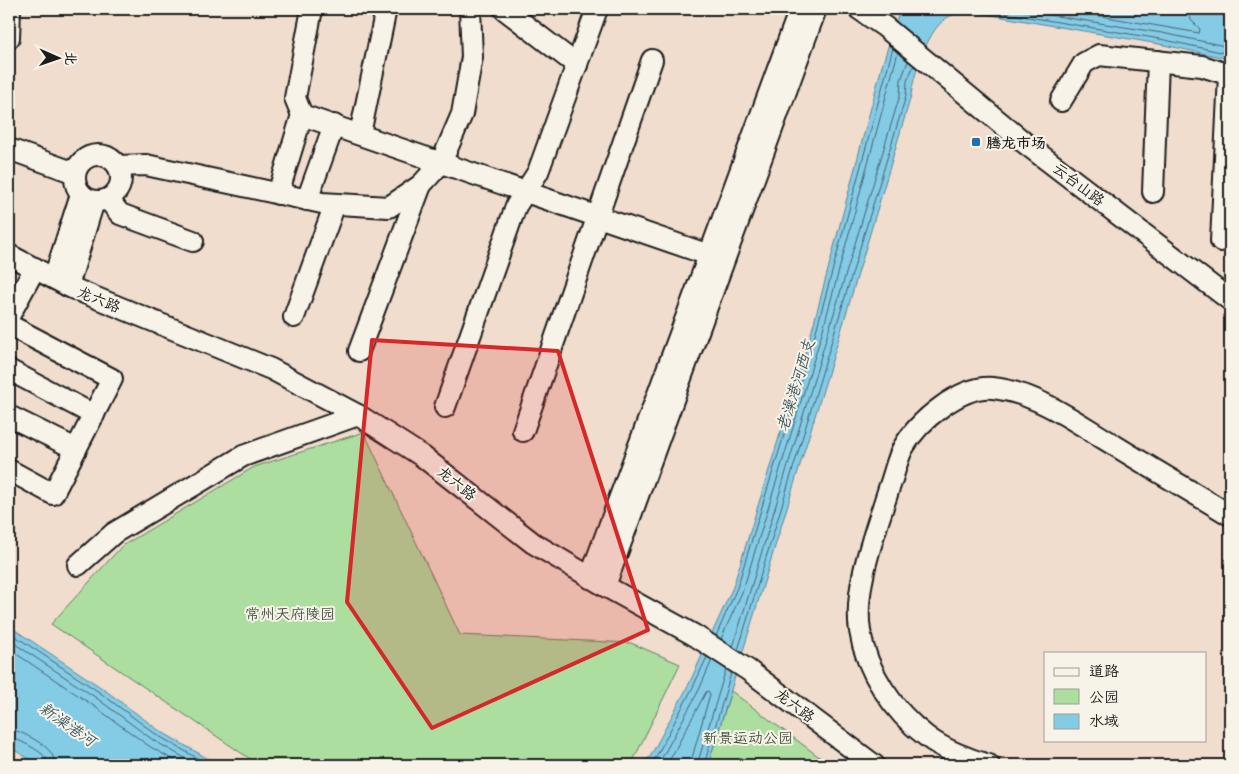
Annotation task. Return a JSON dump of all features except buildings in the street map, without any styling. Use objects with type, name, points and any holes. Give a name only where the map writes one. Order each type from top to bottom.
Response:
[{"type":"street","points":[[9,38],[10,9]]},
{"type":"street","points":[[278,194],[302,115],[295,98],[312,9]]},
{"type":"street","points":[[360,134],[386,9]]},
{"type":"street","points":[[118,166],[146,165],[307,200],[335,204],[389,207],[421,185],[442,163],[462,114],[472,57],[470,9]]},
{"type":"street","points":[[445,407],[516,206],[538,172],[597,9]]},
{"type":"street","points":[[597,582],[709,255],[800,9]]},
{"type":"street","points":[[597,582],[816,9]]},
{"type":"street","name":"云台山路","points":[[859,9],[885,27],[1026,144],[1230,300]]},
{"type":"street","points":[[510,11],[577,66]]},
{"type":"street","points":[[1061,101],[1084,63],[1099,55],[1202,66],[1230,75],[1221,241]]},
{"type":"street","points":[[522,431],[652,60]]},
{"type":"street","points":[[1153,192],[1158,61]]},
{"type":"street","points":[[302,115],[709,255]]},
{"type":"street","points":[[307,200],[334,125]]},
{"type":"street","points":[[9,149],[75,174]]},
{"type":"street","points":[[94,198],[114,195],[121,182],[121,174],[113,160],[98,155],[90,156],[78,166],[75,174],[77,188],[120,214],[193,241]]},
{"type":"street","points":[[359,351],[421,185]]},
{"type":"street","points":[[61,282],[94,198]]},
{"type":"street","points":[[294,317],[335,204]]},
{"type":"street","name":"龙六路","points":[[9,255],[61,282],[270,369],[358,415],[422,456],[533,543],[597,582],[694,635],[748,670],[874,765]]},
{"type":"street","points":[[9,316],[35,268]]},
{"type":"street","points":[[9,325],[112,379],[53,494],[9,470]]},
{"type":"street","points":[[9,370],[94,415]]},
{"type":"street","points":[[989,765],[969,759],[927,737],[905,716],[881,689],[866,658],[859,630],[859,600],[869,549],[903,448],[920,425],[943,406],[967,392],[990,388],[1012,391],[1047,405],[1230,515]]},
{"type":"street","points":[[78,565],[114,533],[243,456],[358,415]]},
{"type":"street","points":[[9,416],[76,449]]},
{"type":"highlighted area","points":[[372,340],[558,351],[648,630],[432,728],[347,602]]},
{"type":"green space","name":"常州天府陵园","points":[[364,432],[460,635],[631,643],[680,664],[631,765],[259,765],[51,624],[122,546],[254,467]]},
{"type":"green space","name":"新景运动公园","points":[[731,691],[830,765],[708,765]]},
{"type":"water","points":[[900,9],[1194,9],[1230,16],[1230,59],[1159,44],[973,12],[950,16],[937,27],[926,45],[918,67],[838,341],[708,765],[639,765],[650,757],[689,684],[733,587],[812,330],[882,66]]},
{"type":"water","name":"新澡港河","points":[[9,626],[102,688],[160,731],[219,765],[39,765],[9,747]]},
{"type":"place","name":"腾龙市场","points":[[976,142]]},
{"type":"water label","name":"老澡港河西支","points":[[795,385]]}]
